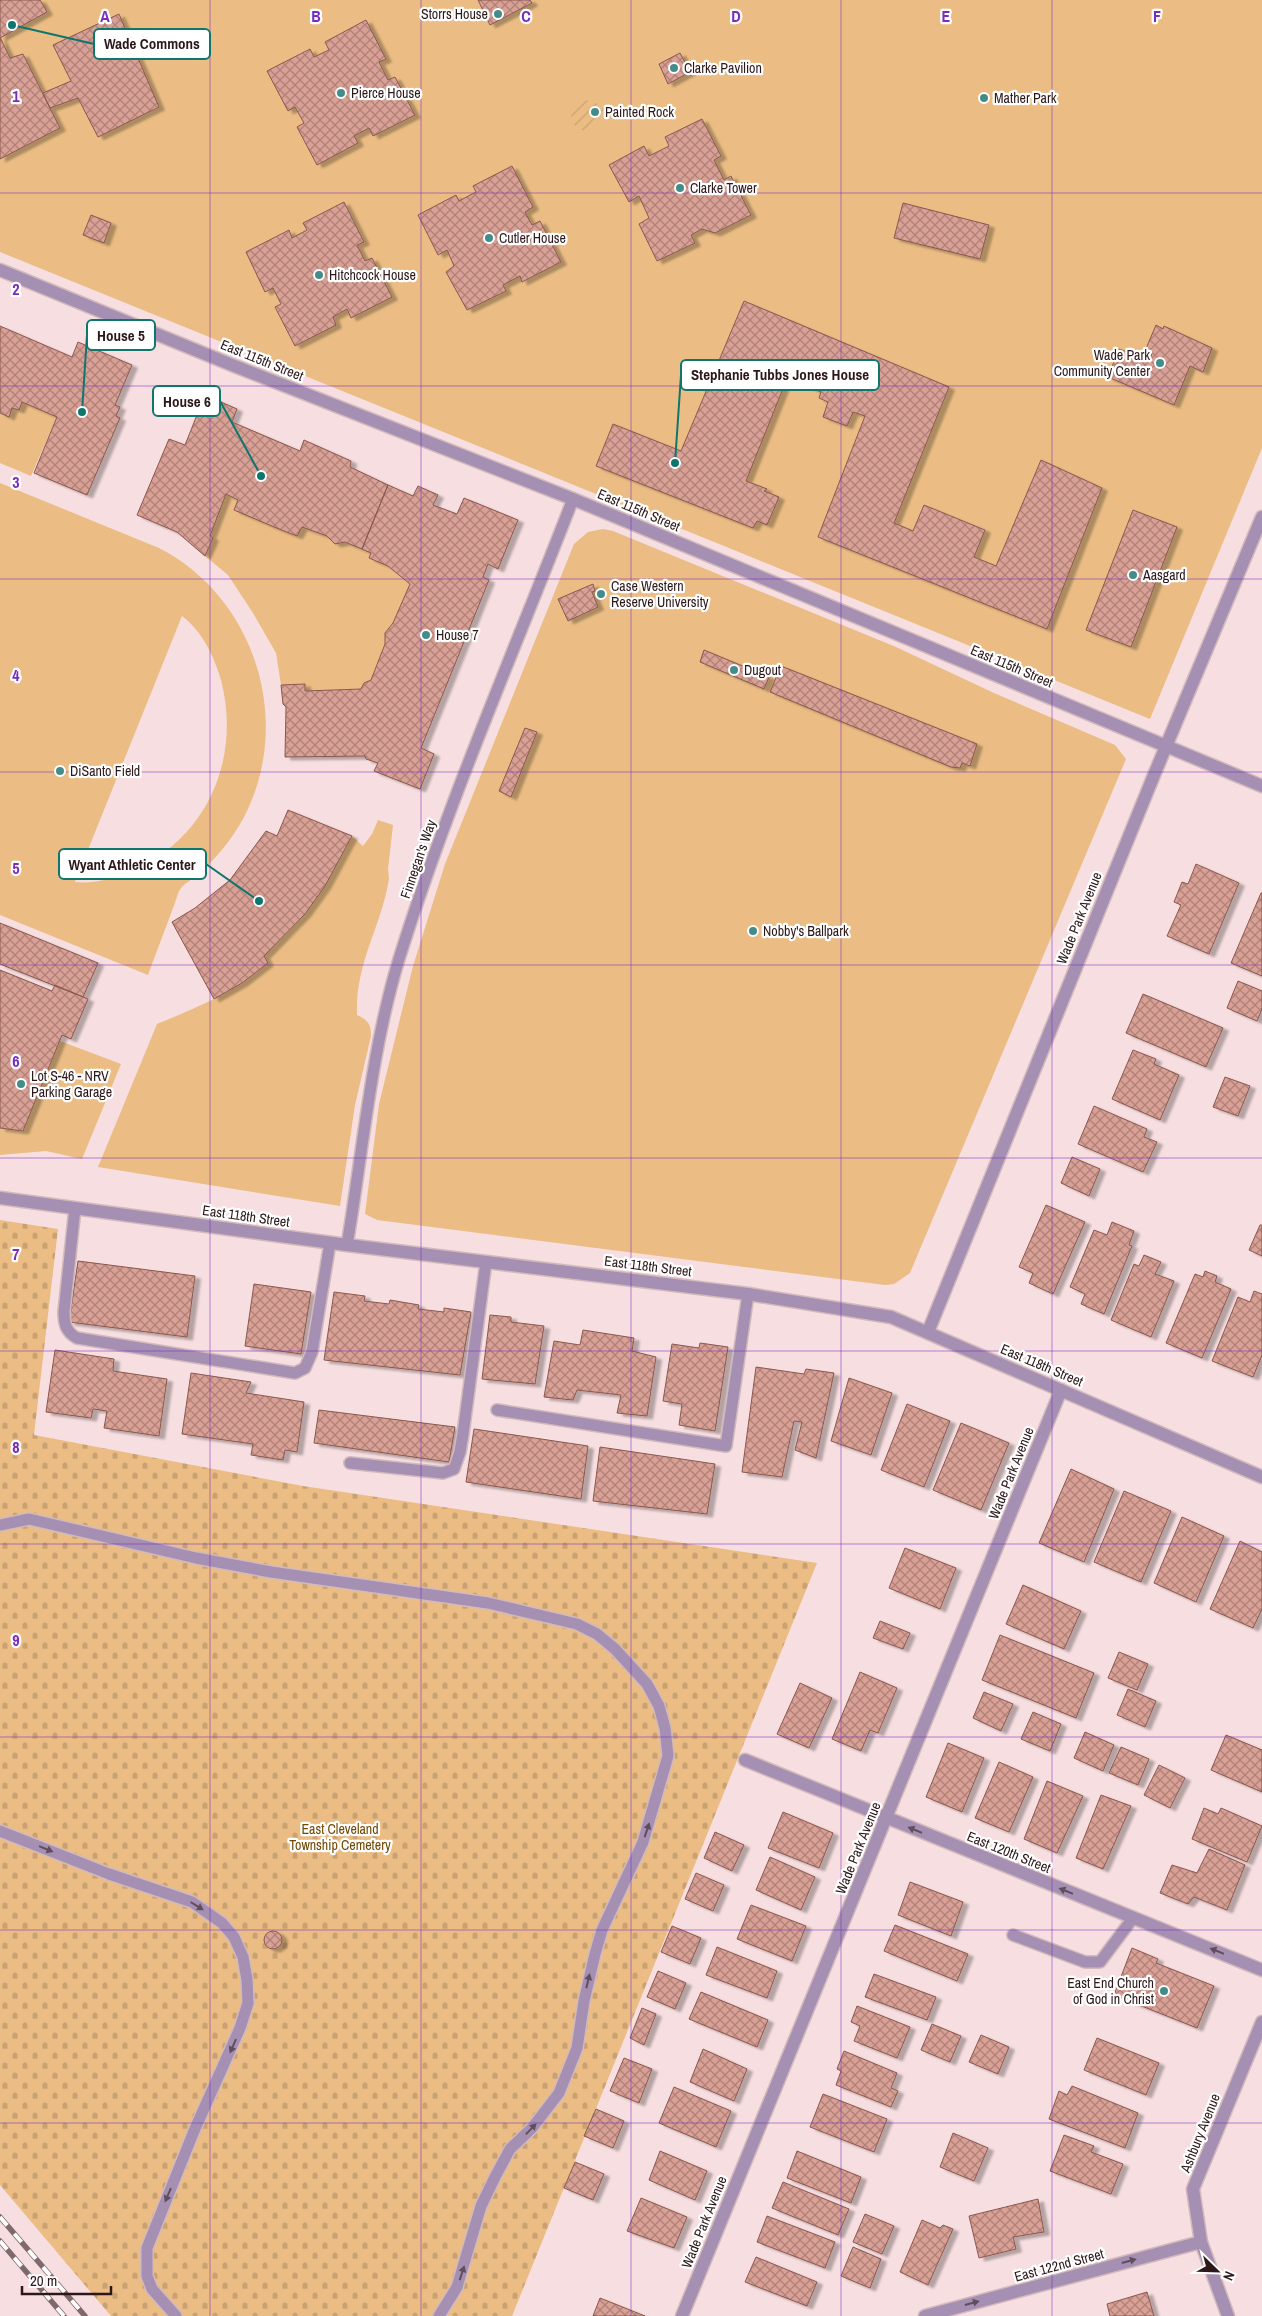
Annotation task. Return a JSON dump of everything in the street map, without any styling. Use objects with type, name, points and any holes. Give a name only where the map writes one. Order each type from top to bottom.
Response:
[{"type":"street","name":"East 115th Street","points":[[0,270],[232,365],[573,499],[1262,786]]},
{"type":"street","name":"Wade Park Avenue","points":[[928,1332],[1166,747],[1262,517]]},
{"type":"street","name":"East 118th Street","points":[[0,1198],[330,1243],[748,1294],[891,1317],[1262,1476]]},
{"type":"street","name":"Wade Park Avenue","points":[[682,2316],[1061,1390]]},
{"type":"street","name":"East 120th Street","points":[[745,1760],[1262,1970]]},
{"type":"street","name":"Ashbury Avenue","points":[[1228,2316],[1201,2242],[1193,2189],[1262,2022]]},
{"type":"street","name":"East 122nd Street","points":[[925,2316],[1201,2242]]},
{"type":"lane","name":"Finnegan's Way","points":[[347,1245],[383,1023],[399,960],[444,828],[503,671],[573,499]]},
{"type":"lane","points":[[76,1208],[64,1312],[64,1324],[70,1334],[77,1338],[295,1374],[305,1368],[312,1352],[330,1243]]},
{"type":"lane","points":[[350,1463],[443,1474],[454,1469],[460,1452],[463,1434],[486,1262]]},
{"type":"lane","points":[[497,1410],[726,1446],[748,1294]]},
{"type":"lane","points":[[0,1525],[29,1519],[196,1558],[271,1572],[488,1603],[576,1624],[597,1634],[628,1661],[647,1684],[661,1714],[668,1756],[642,1842],[602,1930],[584,2001],[578,2048],[559,2093],[550,2106],[510,2149],[495,2177],[481,2206],[457,2287],[439,2316]]},
{"type":"lane","points":[[0,1831],[109,1874],[192,1902],[222,1922],[234,1937],[244,1956],[248,2003],[240,2028],[194,2131],[147,2248],[147,2276],[152,2289],[176,2316]]},
{"type":"lane","points":[[1013,1935],[1085,1962],[1100,1962],[1133,1918]]},
{"type":"green space","points":[[40,0],[478,0],[490,25],[531,3],[530,0],[1262,0],[1262,448],[1150,719],[0,252],[0,159],[60,128],[23,54],[10,58],[0,37],[47,12]],"holes":[[[366,20],[386,59],[379,62],[388,80],[395,77],[415,114],[369,128],[354,136],[358,143],[317,164],[298,127],[304,123],[295,107],[288,110],[268,71],[309,49],[314,57],[329,50],[325,42]],[[702,119],[721,155],[714,160],[724,180],[731,176],[751,214],[715,233],[702,229],[691,235],[695,243],[657,261],[639,224],[649,218],[639,196],[629,202],[612,170],[644,147],[649,156],[669,146],[665,137]],[[473,186],[525,212],[532,225],[540,221],[561,262],[523,282],[520,276],[503,285],[506,291],[467,310],[446,272],[454,266],[447,250],[438,254],[418,215],[456,195],[459,201],[476,192]],[[344,202],[364,241],[357,245],[365,261],[372,258],[392,297],[351,318],[347,309],[333,317],[335,325],[295,346],[275,307],[281,304],[273,288],[246,252],[288,230],[292,238],[307,230],[303,223]],[[903,204],[988,225],[894,238]],[[744,301],[949,387],[894,523],[913,531],[924,505],[984,529],[974,557],[996,566],[1041,460],[1102,488],[1047,629],[818,537],[865,416],[853,412],[847,426],[823,417],[828,402],[819,398],[821,392],[802,384],[807,372],[792,366],[746,481],[766,489],[764,491],[779,497],[767,525],[757,521],[753,528],[596,466],[613,424],[681,451]]]},
{"type":"green space","points":[[586,100],[610,109],[609,114],[586,131],[575,126],[571,116],[575,106],[579,102]]},
{"type":"green space","points":[[22,402],[57,417],[31,476],[0,463],[0,413],[9,417],[12,408],[18,410]]},
{"type":"green space","points":[[0,483],[159,548],[192,570],[220,597],[241,629],[256,665],[264,703],[265,741],[259,780],[244,817],[234,834],[215,857],[180,889],[148,975],[0,915]],"holes":[[[182,616],[196,629],[215,662],[221,680],[226,709],[226,737],[222,765],[213,791],[200,815],[182,837],[160,855],[134,870],[113,878],[90,882],[75,882]]]},
{"type":"green space","points":[[226,494],[238,500],[234,510],[297,536],[302,527],[327,536],[335,544],[345,542],[371,553],[369,558],[388,566],[410,584],[393,623],[385,633],[385,644],[371,680],[364,683],[361,689],[305,691],[305,684],[281,685],[276,653],[253,613],[228,575],[205,556],[213,538],[210,536]]},
{"type":"green space","name":"Nobby's Ballpark","points":[[603,529],[613,531],[896,647],[994,693],[1115,745],[1126,759],[910,1273],[894,1284],[885,1285],[377,1220],[365,1214],[379,1104],[413,966],[445,864],[574,544],[588,532]]},
{"type":"green space","points":[[378,820],[393,825],[388,869],[389,879],[364,962],[357,996],[357,1015],[368,1023],[371,1036],[355,1105],[340,1206],[98,1167],[157,1024],[229,991],[243,983],[268,963],[264,956],[291,929],[314,900],[352,836],[363,846],[372,834]]},
{"type":"green space","points":[[60,1041],[121,1064],[82,1159],[46,1151],[0,1155],[0,1128],[23,1131]]},
{"type":"green space","name":"East Cleveland Township Cemetery","points":[[0,1220],[58,1229],[34,1435],[303,1486],[817,1563],[512,2316],[111,2316],[0,2185]]},
{"type":"building","points":[[0,0],[40,0],[47,12],[0,38]]},
{"type":"building","name":"Storrs House","points":[[478,0],[530,0],[532,3],[490,25]]},
{"type":"building","points":[[119,14],[159,107],[98,137],[78,98],[50,108],[43,93],[71,81],[53,45]]},
{"type":"building","name":"Pierce House","points":[[366,20],[386,59],[379,62],[388,80],[395,77],[415,115],[373,136],[369,128],[354,136],[358,143],[317,165],[297,127],[304,123],[295,107],[288,111],[267,71],[310,49],[314,57],[329,50],[325,42]]},
{"type":"building","points":[[0,37],[10,58],[23,54],[60,128],[0,159]]},
{"type":"building","name":"Clarke Pavilion","points":[[680,53],[690,72],[668,84],[659,64]]},
{"type":"building","name":"Clarke Tower","points":[[702,119],[721,156],[714,160],[724,180],[731,176],[751,215],[715,233],[702,229],[691,235],[695,243],[657,261],[639,224],[649,218],[639,196],[629,202],[609,165],[644,146],[649,156],[669,146],[665,137]]},
{"type":"building","name":"Cutler House","points":[[512,166],[533,207],[525,212],[532,225],[540,221],[561,262],[522,282],[520,276],[503,285],[506,291],[467,310],[446,272],[454,266],[447,250],[438,255],[418,215],[456,195],[459,201],[476,192],[473,186]]},
{"type":"building","name":"Hitchcock House","points":[[344,202],[364,242],[357,245],[365,261],[372,258],[392,297],[351,318],[347,309],[333,317],[336,325],[295,346],[275,307],[281,304],[273,288],[265,292],[246,252],[289,230],[292,238],[307,230],[303,223]]},
{"type":"building","points":[[903,203],[989,225],[980,259],[894,238]]},
{"type":"building","points":[[91,215],[111,223],[104,243],[83,235]]},
{"type":"building","points":[[744,301],[949,387],[894,523],[913,531],[924,505],[985,530],[974,557],[996,566],[1041,460],[1102,488],[1047,629],[818,537],[865,416],[853,412],[847,426],[823,417],[828,402],[819,398],[821,392],[802,384],[807,372],[792,366],[746,481],[767,489],[764,491],[779,497],[767,525],[757,521],[753,528],[596,466],[613,424],[681,451]]},
{"type":"building","name":"Wade Park Community Center","points":[[1156,325],[1163,329],[1164,326],[1212,348],[1203,372],[1190,366],[1174,405],[1108,377],[1119,349],[1149,360],[1152,354],[1145,351]]},
{"type":"building","points":[[0,326],[72,357],[78,342],[132,365],[115,405],[120,407],[116,416],[120,418],[87,495],[34,473],[57,417],[22,402],[19,410],[12,408],[9,417],[0,413]]},
{"type":"building","points":[[205,395],[237,409],[232,422],[300,451],[304,440],[351,461],[350,467],[388,485],[362,549],[345,542],[335,544],[327,536],[302,527],[297,536],[279,529],[234,510],[238,500],[226,494],[210,536],[213,538],[205,556],[177,532],[137,515],[169,439],[185,445]]},
{"type":"building","name":"House 7","points":[[388,485],[413,496],[418,486],[438,495],[433,505],[457,514],[464,498],[518,520],[498,569],[488,564],[483,577],[489,580],[421,748],[434,754],[420,789],[374,771],[378,763],[366,759],[365,756],[285,757],[286,707],[283,704],[281,685],[305,684],[305,691],[361,689],[364,683],[371,680],[385,644],[385,633],[393,623],[410,584],[388,566],[369,558],[371,553],[362,549]]},
{"type":"building","name":"Aasgard","points":[[1133,510],[1177,527],[1131,647],[1086,630]]},
{"type":"building","points":[[593,584],[595,591],[592,592],[598,607],[568,621],[558,599]]},
{"type":"building","name":"Dugout","points":[[704,650],[769,677],[764,689],[700,662]]},
{"type":"building","points":[[781,666],[977,744],[970,766],[962,763],[960,768],[951,767],[770,692]]},
{"type":"building","points":[[525,728],[537,732],[511,797],[499,791]]},
{"type":"building","points":[[288,810],[352,836],[325,886],[305,914],[264,956],[268,963],[242,983],[214,999],[172,922],[195,908],[230,880],[266,831],[277,836]]},
{"type":"building","points":[[1196,864],[1239,883],[1209,954],[1167,936],[1181,905],[1174,902],[1182,882],[1188,884]]},
{"type":"building","points":[[1262,893],[1262,976],[1231,963]]},
{"type":"building","points":[[0,923],[98,963],[83,997],[0,964]]},
{"type":"building","name":"Lot S-46 - NRV Parking Garage","points":[[0,970],[52,991],[55,985],[88,999],[71,1039],[62,1035],[23,1131],[0,1128]]},
{"type":"building","points":[[1238,981],[1262,991],[1262,1009],[1257,1021],[1227,1008]]},
{"type":"building","points":[[1143,994],[1223,1028],[1206,1067],[1126,1033]]},
{"type":"building","points":[[1133,1050],[1156,1059],[1154,1064],[1179,1075],[1160,1120],[1112,1099]]},
{"type":"building","points":[[1225,1077],[1250,1086],[1238,1116],[1213,1107]]},
{"type":"building","points":[[1094,1106],[1147,1129],[1144,1137],[1157,1142],[1143,1172],[1078,1144]]},
{"type":"building","points":[[1072,1157],[1100,1169],[1089,1196],[1061,1183]]},
{"type":"building","points":[[1046,1205],[1085,1222],[1053,1294],[1029,1283],[1033,1273],[1019,1267]]},
{"type":"building","points":[[1112,1222],[1134,1231],[1129,1245],[1132,1246],[1104,1314],[1081,1304],[1085,1294],[1070,1287],[1094,1230],[1107,1235]]},
{"type":"building","points":[[1260,1225],[1262,1225],[1262,1256],[1249,1250]]},
{"type":"building","points":[[1144,1255],[1161,1262],[1155,1274],[1174,1281],[1151,1337],[1111,1320],[1134,1264],[1139,1266]]},
{"type":"building","points":[[78,1261],[195,1276],[187,1337],[69,1322]]},
{"type":"building","points":[[1205,1271],[1217,1276],[1215,1282],[1231,1289],[1202,1358],[1166,1343],[1195,1274],[1203,1277]]},
{"type":"building","points":[[254,1284],[311,1292],[301,1354],[245,1346]]},
{"type":"building","points":[[1254,1291],[1262,1294],[1262,1355],[1253,1377],[1212,1361],[1238,1297],[1250,1302]]},
{"type":"building","points":[[334,1292],[365,1296],[364,1301],[389,1304],[390,1300],[419,1305],[418,1309],[444,1312],[444,1308],[471,1312],[460,1375],[324,1360]]},
{"type":"building","points":[[490,1315],[511,1317],[511,1322],[544,1326],[535,1384],[482,1379]]},
{"type":"building","points":[[583,1330],[634,1338],[632,1351],[656,1357],[647,1416],[617,1413],[621,1395],[577,1390],[573,1400],[544,1397],[554,1341],[580,1345]]},
{"type":"building","points":[[700,1343],[728,1347],[715,1431],[679,1425],[682,1404],[663,1401],[672,1344],[699,1348]]},
{"type":"building","points":[[55,1350],[114,1359],[113,1371],[167,1379],[159,1436],[104,1428],[107,1411],[93,1409],[91,1418],[46,1412]]},
{"type":"building","points":[[756,1367],[804,1374],[806,1369],[834,1373],[816,1458],[795,1450],[802,1422],[794,1421],[782,1477],[742,1472]]},
{"type":"building","points":[[191,1373],[251,1382],[246,1393],[304,1402],[297,1452],[285,1450],[283,1460],[251,1455],[253,1444],[182,1434]]},
{"type":"building","points":[[849,1378],[892,1393],[871,1455],[831,1441]]},
{"type":"building","points":[[907,1404],[950,1421],[924,1487],[881,1470]]},
{"type":"building","points":[[319,1410],[455,1427],[449,1462],[314,1443]]},
{"type":"building","points":[[961,1423],[1009,1443],[981,1510],[933,1490]]},
{"type":"building","points":[[474,1429],[588,1446],[581,1499],[466,1482]]},
{"type":"building","points":[[600,1447],[715,1464],[707,1514],[593,1501]]},
{"type":"building","points":[[1071,1469],[1114,1489],[1084,1562],[1039,1543]]},
{"type":"building","points":[[1124,1491],[1171,1511],[1141,1582],[1094,1562]]},
{"type":"building","points":[[1182,1517],[1224,1536],[1196,1602],[1154,1583]]},
{"type":"building","points":[[1240,1541],[1262,1552],[1262,1609],[1253,1628],[1210,1609]]},
{"type":"building","points":[[905,1548],[956,1568],[940,1609],[889,1588]]},
{"type":"building","points":[[1023,1585],[1081,1611],[1064,1649],[1006,1624]]},
{"type":"building","points":[[880,1621],[910,1633],[903,1649],[873,1638]]},
{"type":"building","points":[[1000,1635],[1094,1673],[1076,1718],[982,1680]]},
{"type":"building","points":[[1119,1652],[1148,1664],[1137,1690],[1108,1678]]},
{"type":"building","points":[[860,1672],[897,1688],[878,1733],[870,1730],[861,1751],[832,1739]]},
{"type":"building","points":[[800,1683],[832,1698],[809,1748],[777,1734]]},
{"type":"building","points":[[1128,1689],[1156,1701],[1145,1727],[1117,1715]]},
{"type":"building","points":[[984,1692],[1013,1704],[1001,1731],[973,1718]]},
{"type":"building","points":[[1033,1712],[1061,1724],[1050,1751],[1021,1739]]},
{"type":"building","points":[[1085,1732],[1114,1745],[1103,1771],[1074,1758]]},
{"type":"building","points":[[1226,1735],[1262,1750],[1262,1792],[1211,1770]]},
{"type":"building","points":[[948,1743],[984,1758],[962,1812],[926,1797]]},
{"type":"building","points":[[1121,1747],[1149,1759],[1138,1785],[1109,1773]]},
{"type":"building","points":[[999,1762],[1033,1777],[1009,1832],[975,1818]]},
{"type":"building","points":[[1159,1765],[1185,1778],[1170,1808],[1144,1795]]},
{"type":"building","points":[[1047,1781],[1083,1796],[1057,1853],[1024,1839]]},
{"type":"building","points":[[1101,1795],[1131,1806],[1103,1869],[1076,1858]]},
{"type":"building","points":[[1204,1808],[1218,1814],[1221,1808],[1262,1826],[1247,1862],[1192,1839]]},
{"type":"building","points":[[783,1812],[833,1833],[819,1868],[768,1848]]},
{"type":"building","points":[[715,1832],[744,1845],[732,1871],[704,1858]]},
{"type":"building","points":[[1209,1849],[1245,1865],[1227,1910],[1194,1897],[1188,1904],[1160,1893],[1172,1865],[1197,1873]]},
{"type":"building","points":[[770,1857],[815,1877],[801,1910],[756,1890]]},
{"type":"building","points":[[696,1873],[724,1885],[713,1911],[685,1899]]},
{"type":"building","points":[[910,1882],[963,1902],[951,1936],[898,1915]]},
{"type":"building","points":[[751,1905],[806,1926],[792,1961],[737,1939]]},
{"type":"building","points":[[895,1925],[968,1954],[957,1981],[884,1951]]},
{"type":"building","points":[[672,1926],[701,1938],[690,1964],[661,1952]]},
{"type":"building","points":[[273,1931],[279,1934],[282,1940],[279,1946],[273,1949],[267,1946],[264,1940],[267,1934]]},
{"type":"building","points":[[717,1947],[777,1971],[767,1998],[706,1975]]},
{"type":"building","name":"East End Church of God in Christ","points":[[1132,1948],[1158,1959],[1156,1963],[1214,1986],[1197,2028],[1114,1995]]},
{"type":"building","points":[[658,1971],[686,1983],[675,2009],[647,1997]]},
{"type":"building","points":[[874,1974],[936,1997],[927,2020],[865,1997]]},
{"type":"building","points":[[701,1992],[768,2020],[757,2047],[689,2019]]},
{"type":"building","points":[[857,2006],[910,2027],[897,2058],[854,2041],[860,2026],[851,2022]]},
{"type":"building","points":[[642,2008],[656,2014],[644,2045],[630,2038]]},
{"type":"building","points":[[932,2024],[961,2036],[950,2062],[921,2050]]},
{"type":"building","points":[[981,2035],[1009,2047],[998,2074],[969,2062]]},
{"type":"building","points":[[1097,2038],[1159,2063],[1146,2095],[1084,2070]]},
{"type":"building","points":[[703,2049],[747,2069],[734,2101],[690,2082]]},
{"type":"building","points":[[844,2051],[897,2073],[891,2088],[898,2091],[891,2107],[836,2085],[841,2071],[837,2069]]},
{"type":"building","points":[[624,2058],[652,2069],[639,2103],[610,2091]]},
{"type":"building","points":[[1072,2086],[1138,2113],[1125,2148],[1049,2119],[1059,2091],[1067,2095]]},
{"type":"building","points":[[674,2087],[731,2111],[716,2147],[659,2123]]},
{"type":"building","points":[[823,2094],[887,2119],[874,2152],[810,2127]]},
{"type":"building","points":[[596,2109],[624,2121],[613,2148],[584,2136]]},
{"type":"building","points":[[953,2133],[988,2148],[974,2181],[940,2167]]},
{"type":"building","points":[[1064,2135],[1094,2146],[1091,2152],[1123,2164],[1111,2194],[1050,2171]]},
{"type":"building","points":[[660,2151],[707,2171],[695,2200],[649,2180]]},
{"type":"building","points":[[797,2151],[861,2177],[851,2203],[787,2178]]},
{"type":"building","points":[[575,2162],[604,2174],[593,2200],[564,2188]]},
{"type":"building","points":[[783,2182],[849,2209],[838,2235],[772,2208]]},
{"type":"building","points":[[641,2198],[687,2217],[674,2248],[627,2231]]},
{"type":"building","points":[[1038,2199],[1044,2232],[1013,2237],[1016,2249],[979,2258],[969,2216]]},
{"type":"building","points":[[865,2214],[894,2226],[882,2254],[853,2242]]},
{"type":"building","points":[[767,2216],[835,2242],[825,2268],[757,2242]]},
{"type":"building","points":[[922,2220],[940,2228],[943,2225],[953,2229],[928,2285],[900,2272]]},
{"type":"building","points":[[853,2247],[881,2259],[870,2288],[841,2276]]},
{"type":"building","points":[[756,2257],[817,2282],[807,2306],[745,2282]]},
{"type":"building","points":[[1147,2292],[1154,2316],[1110,2316],[1107,2304]]},
{"type":"building","points":[[600,2298],[645,2316],[593,2316]]},
{"type":"railway","points":[[0,2217],[85,2316]]},
{"type":"railway","points":[[0,2241],[64,2316]]},
{"type":"place","name":"Storrs House","points":[[498,14]]},
{"type":"place","name":"Wade Commons","points":[[12,25]]},
{"type":"place","name":"Clarke Pavilion","points":[[674,68]]},
{"type":"place","name":"Pierce House","points":[[341,93]]},
{"type":"place","name":"Mather Park","points":[[984,98]]},
{"type":"place","name":"Painted Rock","points":[[595,112]]},
{"type":"place","name":"Clarke Tower","points":[[680,188]]},
{"type":"place","name":"Cutler House","points":[[489,238]]},
{"type":"place","name":"Hitchcock House","points":[[319,275]]},
{"type":"place","name":"Wade Park Community Center","points":[[1160,363]]},
{"type":"place","name":"House 5","points":[[82,412]]},
{"type":"place","name":"Stephanie Tubbs Jones House","points":[[675,463]]},
{"type":"place","name":"House 6","points":[[261,476]]},
{"type":"place","name":"Aasgard","points":[[1133,575]]},
{"type":"place","name":"Case Western Reserve University","points":[[601,594]]},
{"type":"place","name":"House 7","points":[[426,635]]},
{"type":"place","name":"Dugout","points":[[734,670]]},
{"type":"place","name":"DiSanto Field","points":[[60,771]]},
{"type":"place","name":"Wyant Athletic Center","points":[[259,901]]},
{"type":"place","name":"Nobby's Ballpark","points":[[753,931]]},
{"type":"place","name":"Lot S-46 - NRV Parking Garage","points":[[21,1084]]},
{"type":"place","name":"East End Church of God in Christ","points":[[1164,1991]]}]
